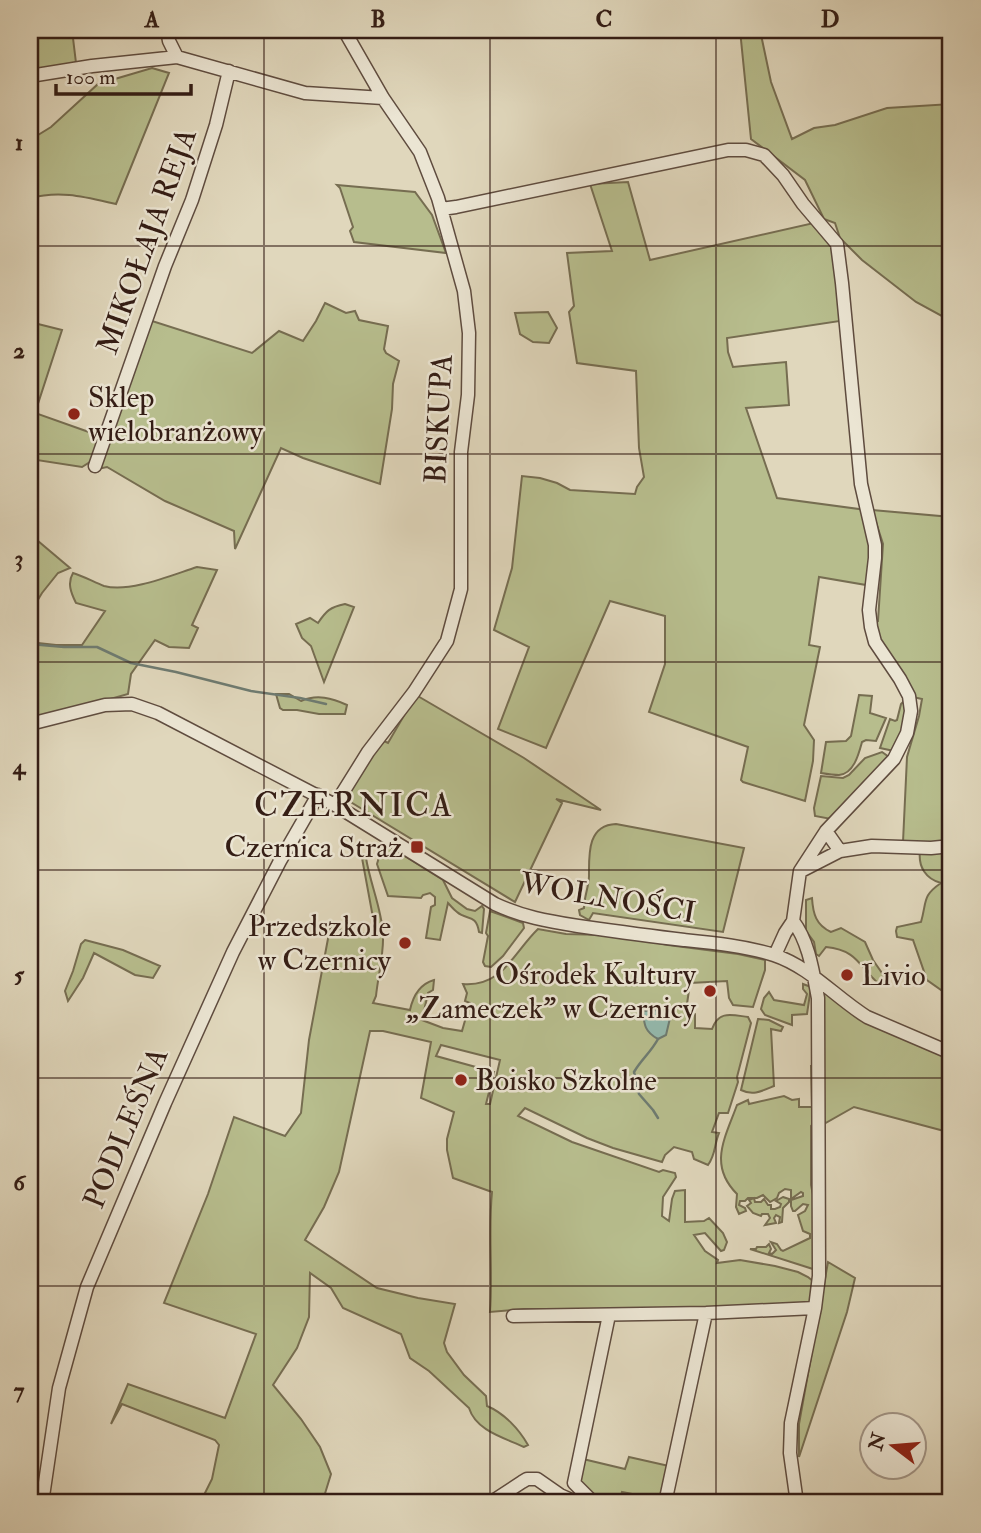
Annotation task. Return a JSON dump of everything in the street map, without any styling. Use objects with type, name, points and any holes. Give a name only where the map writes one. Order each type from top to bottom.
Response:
[{"type":"street","points":[[167,30],[177,57]]},
{"type":"street","name":"BISKUPA","points":[[335,805],[368,752],[414,692],[447,641],[461,589],[460,452],[468,394],[469,333],[464,292],[439,198],[420,152],[383,98],[344,30]]},
{"type":"street","points":[[30,76],[177,57],[305,93],[383,98]]},
{"type":"street","name":"MIKOŁAJA REJA","points":[[95,466],[165,266],[192,200],[216,125],[229,71]]},
{"type":"street","points":[[441,209],[728,150],[746,150],[764,155],[837,244],[861,484],[875,545],[869,610],[871,627],[876,642],[909,695],[911,711],[906,733],[894,758],[827,831],[800,872],[793,921],[775,955]]},
{"type":"street","name":"WOLNOŚCI","points":[[30,724],[105,705],[132,704],[158,713],[318,795],[514,913],[586,927],[726,944],[775,955],[814,976],[867,1017],[951,1053]]},
{"type":"street","name":"PODLEŚNA","points":[[42,1503],[59,1388],[87,1287],[233,952],[280,860],[318,795]]},
{"type":"street","points":[[827,831],[840,851]]},
{"type":"street","points":[[800,872],[840,851],[872,846],[951,846]]},
{"type":"street","points":[[793,921],[801,932],[818,998],[819,1276],[791,1423],[790,1453],[797,1503]]},
{"type":"street","points":[[513,1317],[815,1308]]},
{"type":"street","points":[[665,1503],[706,1313]]},
{"type":"street","points":[[560,1495],[574,1483],[609,1315]]},
{"type":"street","points":[[490,1503],[522,1482],[532,1479],[541,1481],[560,1495],[578,1503]]},
{"type":"street","points":[[574,1483],[594,1503]]},
{"type":"green space","points":[[30,30],[72,30],[76,63],[30,72]]},
{"type":"green space","points":[[740,30],[760,30],[771,82],[792,139],[814,128],[835,125],[887,108],[951,104],[951,321],[916,302],[862,260],[840,238],[835,223],[824,219],[805,180],[751,139]]},
{"type":"green space","points":[[152,68],[169,73],[116,204],[63,195],[30,198],[30,140],[51,127],[98,84]]},
{"type":"green space","points":[[628,182],[650,260],[818,222],[837,244],[840,321],[727,338],[733,367],[786,362],[789,405],[746,408],[777,498],[866,510],[875,545],[872,586],[819,577],[809,645],[820,647],[804,725],[814,740],[805,801],[743,782],[741,780],[748,747],[649,712],[665,664],[665,616],[610,601],[546,748],[498,729],[529,647],[494,630],[512,568],[522,476],[540,478],[570,490],[635,494],[644,477],[639,448],[636,371],[577,363],[569,312],[574,306],[567,253],[612,251],[590,184]]},
{"type":"green space","points":[[337,185],[415,192],[432,215],[446,253],[354,242],[350,231],[353,227]]},
{"type":"green space","points":[[325,303],[346,313],[355,311],[359,320],[388,326],[384,349],[399,361],[393,384],[392,409],[380,484],[281,448],[235,549],[234,531],[165,501],[107,467],[98,469],[149,320],[252,353],[279,331],[303,341]]},
{"type":"green space","points":[[548,312],[557,328],[549,343],[533,342],[520,334],[515,313]]},
{"type":"green space","points":[[30,322],[62,330],[35,413],[100,436],[93,460],[82,467],[30,459]]},
{"type":"green space","points":[[872,510],[951,517],[951,843],[903,842],[907,757],[922,699],[913,697],[879,641],[875,620],[878,621],[883,544]]},
{"type":"green space","points":[[30,540],[38,541],[70,568],[58,573],[30,613]]},
{"type":"green space","points":[[197,567],[217,570],[192,625],[198,628],[189,648],[169,647],[155,640],[131,674],[128,694],[30,718],[30,642],[82,645],[105,611],[76,603],[70,584],[73,573],[114,588],[151,582]]},
{"type":"green space","points":[[345,604],[354,607],[324,682],[311,646],[302,638],[296,624],[310,618],[318,623],[329,610]]},
{"type":"green space","points":[[276,694],[289,694],[301,701],[324,698],[347,705],[345,714],[283,710]]},
{"type":"green space","points":[[416,695],[524,758],[601,810],[556,799],[562,803],[515,902],[344,798],[382,740],[388,743]]},
{"type":"green space","points":[[859,695],[872,696],[870,713],[886,718],[876,741],[862,742],[855,762],[844,774],[821,773],[826,742],[846,741],[851,736]]},
{"type":"green space","points":[[903,702],[906,704],[907,716],[894,751],[880,748],[890,719],[897,720]]},
{"type":"green space","points":[[882,752],[889,757],[831,819],[815,816],[814,808],[821,776],[843,778],[865,758]]},
{"type":"green space","points":[[616,824],[744,848],[723,932],[593,913],[589,920],[580,915],[579,910],[584,908],[588,884],[592,842],[600,830]]},
{"type":"green space","points":[[383,844],[443,880],[452,898],[467,909],[475,911],[482,906],[482,933],[479,932],[476,922],[461,915],[448,903],[440,940],[426,938],[435,897],[430,893],[421,898],[388,896],[377,864]]},
{"type":"green space","points":[[951,850],[951,997],[927,980],[913,940],[897,937],[896,931],[897,927],[921,922],[928,896],[941,883],[924,872],[920,851]]},
{"type":"green space","points":[[362,858],[366,858],[383,934],[381,965],[373,1003],[410,1010],[418,991],[434,980],[422,1020],[443,1028],[462,1031],[470,1003],[465,1001],[467,993],[463,984],[488,980],[498,974],[538,929],[566,934],[638,939],[765,960],[765,970],[753,1007],[733,1005],[729,998],[727,981],[690,983],[687,1004],[689,1011],[695,1014],[695,1028],[712,1029],[718,1019],[727,1015],[748,1017],[751,1023],[728,1113],[719,1113],[712,1132],[719,1133],[708,1165],[694,1159],[692,1152],[674,1147],[662,1162],[613,1148],[525,1108],[518,1116],[572,1142],[659,1172],[663,1170],[675,1173],[676,1177],[663,1197],[662,1216],[669,1221],[675,1191],[685,1190],[685,1222],[704,1221],[709,1218],[723,1233],[727,1242],[721,1251],[705,1233],[694,1235],[705,1251],[718,1260],[717,1263],[740,1260],[798,1272],[814,1282],[812,1302],[490,1312],[492,1192],[453,1178],[447,1139],[454,1112],[421,1098],[431,1042],[383,1031],[370,1031],[339,1172],[324,1207],[305,1240],[377,1288],[455,1304],[444,1343],[447,1352],[464,1375],[486,1396],[487,1406],[510,1422],[528,1445],[524,1447],[484,1428],[469,1408],[429,1371],[410,1358],[401,1334],[343,1308],[331,1288],[310,1273],[309,1317],[297,1348],[273,1385],[320,1447],[331,1474],[323,1500],[320,1503],[200,1503],[212,1479],[219,1445],[215,1440],[122,1404],[111,1424],[128,1384],[225,1418],[256,1334],[164,1303],[208,1194],[234,1117],[285,1136],[301,1113],[309,1040],[330,928],[372,935],[374,923]],"holes":[[[441,1045],[500,1060],[490,1104],[486,1104],[494,1072],[436,1056]]]},
{"type":"green space","points":[[812,898],[814,914],[822,926],[831,932],[841,928],[865,942],[884,976],[883,984],[880,985],[857,960],[845,952],[826,947],[819,956],[816,954],[814,942],[806,931],[806,900]]},
{"type":"green space","points":[[490,911],[523,923],[524,928],[491,967],[485,966],[483,962]]},
{"type":"green space","points":[[85,940],[123,950],[160,966],[153,978],[135,975],[94,953],[83,978],[68,1001],[65,991],[81,944]]},
{"type":"green space","points":[[803,984],[811,987],[807,1014],[792,1015],[792,1025],[765,1015],[761,1009],[769,992],[774,1000],[804,1005],[807,994]]},
{"type":"green space","points":[[825,994],[951,1058],[951,1126],[948,1132],[854,1107],[822,1125],[822,996]]},
{"type":"green space","points":[[758,1019],[769,1020],[783,1027],[781,1031],[771,1029],[774,1086],[750,1093],[741,1090]]},
{"type":"green space","points":[[811,1066],[816,1066],[816,1121],[811,1126],[811,1185],[815,1205],[813,1269],[750,1249],[766,1247],[769,1244],[769,1253],[772,1254],[776,1250],[771,1242],[783,1251],[810,1238],[810,1234],[803,1231],[798,1215],[805,1211],[808,1205],[803,1204],[795,1211],[791,1206],[791,1200],[803,1196],[803,1193],[791,1199],[791,1190],[785,1189],[770,1202],[763,1195],[748,1198],[740,1201],[739,1205],[746,1211],[739,1214],[736,1207],[737,1194],[728,1183],[721,1162],[724,1140],[737,1105],[748,1100],[749,1104],[784,1096],[792,1100],[799,1099],[799,1107],[812,1107]]},
{"type":"green space","points":[[783,1197],[789,1199],[789,1202],[783,1208],[782,1222],[779,1223],[780,1217],[776,1215],[776,1223],[765,1225],[770,1218],[768,1214],[761,1216],[753,1213],[747,1206],[751,1203],[749,1200],[754,1198],[755,1202],[761,1202],[764,1199],[771,1205],[771,1209],[775,1209],[781,1204],[776,1201]]},
{"type":"green space","points":[[828,1262],[855,1278],[847,1312],[799,1457],[799,1424]]},
{"type":"green space","points":[[629,1457],[669,1466],[662,1500],[622,1492],[619,1503],[599,1503],[579,1484],[583,1459],[625,1469]]},
{"type":"water","points":[[657,1010],[671,1014],[666,1035],[658,1039],[646,1028],[643,1011]]},
{"type":"waterway","points":[[30,644],[97,647],[131,663],[251,691],[326,704]]},
{"type":"waterway","points":[[658,1039],[634,1072],[639,1094],[658,1118]]},
{"type":"place","name":"Sklep wielobranżowy","points":[[74,414]]},
{"type":"place","name":"Czernica Straż","points":[[417,847]]},
{"type":"place","name":"Przedszkole w Czernicy","points":[[405,943]]},
{"type":"place","name":"Livio","points":[[847,975]]},
{"type":"place","name":"Ośrodek Kultury „Zameczek” w Czernicy","points":[[710,991]]},
{"type":"place","name":"Boisko Szkolne","points":[[461,1080]]},
{"type":"district","name":"CZERNICA","points":[[354,805]]}]
